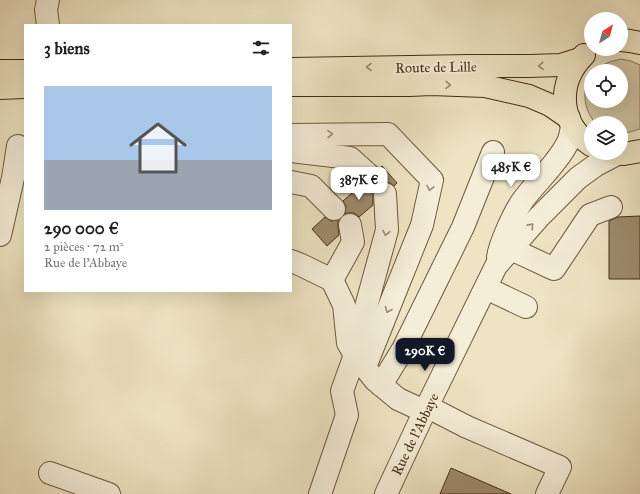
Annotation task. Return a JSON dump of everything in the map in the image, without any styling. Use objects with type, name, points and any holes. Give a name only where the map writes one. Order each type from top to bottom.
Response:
[{"type":"main road","points":[[628,41],[640,43]]},
{"type":"main road","name":"Route de Lille","points":[[292,68],[561,65],[584,54]]},
{"type":"main road","points":[[571,122],[565,103],[566,87],[571,72],[584,55]]},
{"type":"main road","points":[[0,71],[24,71]]},
{"type":"main road","name":"Route de Lille","points":[[292,85],[431,84],[485,86],[528,96],[550,105],[571,122],[584,140]]},
{"type":"main road","points":[[0,88],[24,88]]},
{"type":"main road","points":[[628,153],[640,151]]},
{"type":"street","points":[[48,0],[46,10],[48,24]]},
{"type":"street","name":"Rue de l'Abbaye","points":[[386,494],[486,288],[496,266],[499,251],[513,219],[522,201],[568,143],[571,122]]},
{"type":"street","points":[[292,135],[388,134],[432,180],[422,225],[360,361],[342,391],[347,415],[320,494]]},
{"type":"street","points":[[0,235],[13,178],[14,146]]},
{"type":"street","points":[[292,151],[350,158],[371,177]]},
{"type":"street","points":[[381,385],[403,349],[463,227],[493,152]]},
{"type":"street","name":"Rue de l'Abbaye","points":[[496,266],[549,206],[578,178],[604,160]]},
{"type":"street","points":[[292,182],[311,186],[334,209]]},
{"type":"street","points":[[360,361],[387,230],[385,194]]},
{"type":"street","points":[[511,249],[554,268],[590,215],[611,206]]},
{"type":"street","points":[[332,280],[353,242],[350,225]]},
{"type":"street","points":[[292,261],[332,280],[344,305],[348,343],[375,380],[398,399],[560,467],[547,494]]},
{"type":"street","points":[[486,288],[526,307]]},
{"type":"street","points":[[50,473],[109,494]]},
{"type":"shaded area","points":[[621,59],[640,65],[640,129],[628,132],[628,116],[590,116],[588,112],[587,108],[628,108],[628,64],[605,64]]},
{"type":"building","points":[[382,166],[397,183],[394,186],[390,183],[382,182],[383,174],[380,168]]},
{"type":"building","points":[[361,185],[368,189],[374,189],[373,205],[359,217],[354,213],[345,214],[346,206],[343,201]]},
{"type":"building","points":[[640,216],[640,279],[609,279],[609,221],[618,217]]},
{"type":"building","points":[[325,217],[331,221],[338,220],[339,235],[327,246],[312,229]]},
{"type":"building","points":[[451,468],[511,494],[440,494]]}]
